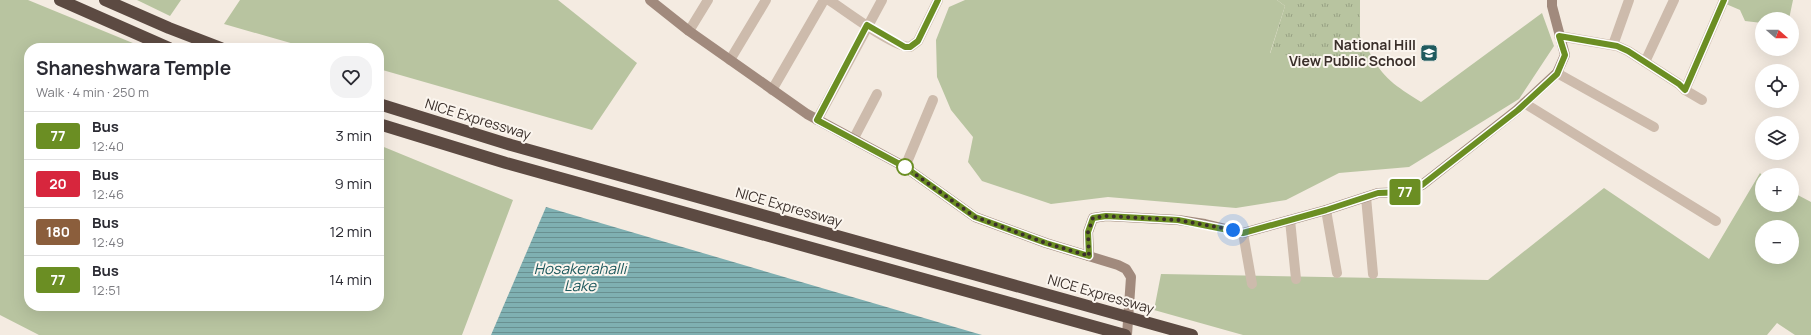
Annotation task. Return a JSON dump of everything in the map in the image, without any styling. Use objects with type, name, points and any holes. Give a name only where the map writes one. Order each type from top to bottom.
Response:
[{"type":"highway","points":[[60,0],[158,43]]},
{"type":"highway","points":[[105,0],[208,43]]},
{"type":"highway","name":"NICE Expressway","points":[[384,106],[511,145],[1192,335]]},
{"type":"highway","points":[[384,126],[506,163],[1122,334]]},
{"type":"street","points":[[650,0],[689,31],[772,90],[817,120],[854,138],[905,167],[975,217],[1046,243],[1118,265],[1126,269],[1131,277],[1122,334]]},
{"type":"street","points":[[689,31],[708,0]]},
{"type":"street","points":[[730,60],[766,0]]},
{"type":"street","points":[[772,90],[824,0]]},
{"type":"street","points":[[829,0],[867,25],[905,47],[910,47],[918,41],[938,0]]},
{"type":"street","points":[[817,120],[867,25],[882,0]]},
{"type":"street","points":[[1089,256],[1088,232],[1093,218],[1106,216],[1178,220],[1243,233],[1326,210],[1378,193],[1407,192],[1422,185],[1524,104],[1557,74],[1565,55],[1559,36],[1552,0]]},
{"type":"street","points":[[1613,45],[1629,0]]},
{"type":"street","points":[[1645,62],[1674,0]]},
{"type":"street","points":[[1685,90],[1724,0]]},
{"type":"street","points":[[1559,36],[1613,45],[1628,51],[1702,100]]},
{"type":"street","points":[[1557,74],[1654,127]]},
{"type":"street","points":[[854,138],[876,94]]},
{"type":"street","points":[[905,167],[933,100]]},
{"type":"street","points":[[1524,104],[1716,221]]},
{"type":"street","points":[[1366,197],[1372,274]]},
{"type":"street","points":[[1326,210],[1337,273]]},
{"type":"street","points":[[1290,220],[1296,279]]},
{"type":"street","points":[[1243,233],[1252,284]]},
{"type":"green space","points":[[0,0],[28,0],[133,43],[24,43],[24,311],[384,311],[384,147],[513,200],[462,335],[39,335],[0,315]]},
{"type":"green space","points":[[137,0],[181,0],[170,16]]},
{"type":"green space","points":[[240,0],[558,0],[637,63],[592,130],[384,70],[384,43],[290,43],[224,24]]},
{"type":"green space","points":[[965,0],[1277,0],[1285,6],[1270,53],[1344,59],[1373,58],[1388,78],[1421,102],[1542,13],[1554,46],[1519,99],[1409,167],[1339,173],[1286,200],[1236,208],[1108,197],[1051,204],[982,181],[968,162],[973,137],[951,110],[937,77],[936,40],[949,7]]},
{"type":"green space","points":[[1277,0],[1360,0],[1360,37],[1373,58],[1345,59],[1270,54],[1285,6]]},
{"type":"green space","points":[[1727,0],[1793,0],[1790,12],[1755,12],[1755,22],[1745,21],[1740,10],[1726,4]]},
{"type":"green space","points":[[1755,181],[1755,212],[1799,212],[1799,196],[1811,202],[1811,335],[1795,335],[1777,323],[1767,335],[1243,335],[1154,310],[1161,274],[1488,280],[1604,188],[1709,259]]},
{"type":"water","name":"Hosakerahalli Lake","points":[[546,207],[982,335],[491,335]]},
{"type":"bus line","name":"77","points":[[938,0],[918,41],[910,47],[905,47],[867,25],[817,120],[854,138],[905,167],[975,217],[1046,243],[1089,256],[1088,232],[1093,218],[1106,216],[1178,220],[1205,224],[1243,233],[1255,231],[1326,210],[1378,193],[1392,194],[1407,192],[1422,185],[1462,152],[1518,110],[1557,74],[1565,55],[1559,36],[1605,42],[1617,46],[1628,51],[1679,84],[1685,90],[1724,0]]},
{"type":"place","name":"National Hill View Public School","points":[[1429,53]]},
{"type":"route","points":[[905,167],[975,217],[1046,243],[1089,256],[1088,232],[1093,218],[1106,216],[1178,220],[1233,230]]}]
